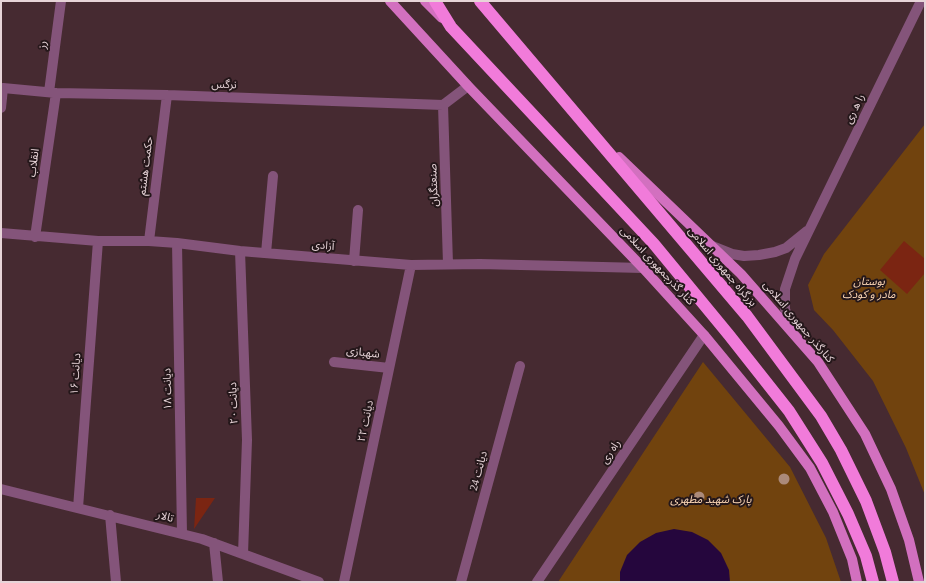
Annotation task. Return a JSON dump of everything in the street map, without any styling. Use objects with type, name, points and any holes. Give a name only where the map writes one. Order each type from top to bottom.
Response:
[{"type":"highway","points":[[435,1],[450,27],[654,244],[789,411],[822,463],[848,514],[866,556],[873,582]]},
{"type":"highway","name":"بزرگراه جمهوری اسلامی","points":[[481,1],[747,316],[821,416],[841,450],[866,501],[885,552],[892,582]]},
{"type":"main road","name":"کنار گذرجمهوری اسلامی","points":[[390,1],[468,86],[643,268],[704,335],[779,426],[810,468],[833,512],[852,559],[857,582]]},
{"type":"main road","points":[[425,1],[450,27]]},
{"type":"main road","name":"کنارگذر جمهوری اسلامی","points":[[586,127],[741,274],[818,362],[864,434],[891,489],[909,540],[919,582]]},
{"type":"street","name":"رز","points":[[52,92],[61,1]]},
{"type":"street","name":"را ه ری","points":[[793,333],[785,309],[785,289],[795,259],[921,1]]},
{"type":"street","points":[[443,105],[468,86]]},
{"type":"street","name":"نرگس","points":[[1,108],[3,88],[52,92],[443,105]]},
{"type":"street","name":"انقلاب","points":[[35,237],[52,92]]},
{"type":"street","name":"حکمت هشتم","points":[[149,241],[166,95]]},
{"type":"street","name":"صنعتگران","points":[[443,105],[448,264]]},
{"type":"street","points":[[266,254],[274,176]]},
{"type":"street","points":[[354,261],[358,210]]},
{"type":"street","points":[[712,246],[732,254],[744,256],[775,252],[786,248],[811,227]]},
{"type":"street","name":"آزادی","points":[[1,233],[98,241],[149,241],[177,243],[266,254],[411,265],[448,264],[643,268]]},
{"type":"street","name":"دیانت ۱۶","points":[[78,508],[98,241]]},
{"type":"street","name":"دیانت ۱۸","points":[[177,243],[182,534]]},
{"type":"street","name":"دیانت ۲۰","points":[[240,251],[247,440],[243,554]]},
{"type":"street","name":"دیانت ۲۲","points":[[344,582],[411,265]]},
{"type":"street","name":"راه ری","points":[[537,582],[704,335]]},
{"type":"street","name":"شهبازی","points":[[334,362],[389,368]]},
{"type":"street","name":"دیانت 24","points":[[461,582],[520,366]]},
{"type":"street","name":"تالار","points":[[1,488],[214,543],[243,554],[294,577],[319,582]]},
{"type":"street","points":[[110,515],[116,582]]},
{"type":"street","points":[[214,543],[218,582]]},
{"type":"green space","name":"بوستان مادر و کودک","points":[[925,124],[925,495],[906,448],[873,381],[833,330],[814,310],[808,285],[824,254]]},
{"type":"green space","name":"پارک شهید مطهری","points":[[703,362],[790,467],[826,538],[841,582],[558,582]]},
{"type":"shaded area","points":[[674,529],[692,532],[708,540],[721,553],[729,570],[730,582],[620,582],[620,572],[627,555],[640,542],[656,533]]},
{"type":"building","points":[[904,241],[925,259],[925,273],[907,294],[880,270]]},
{"type":"building","points":[[196,498],[215,498],[194,529]]}]
